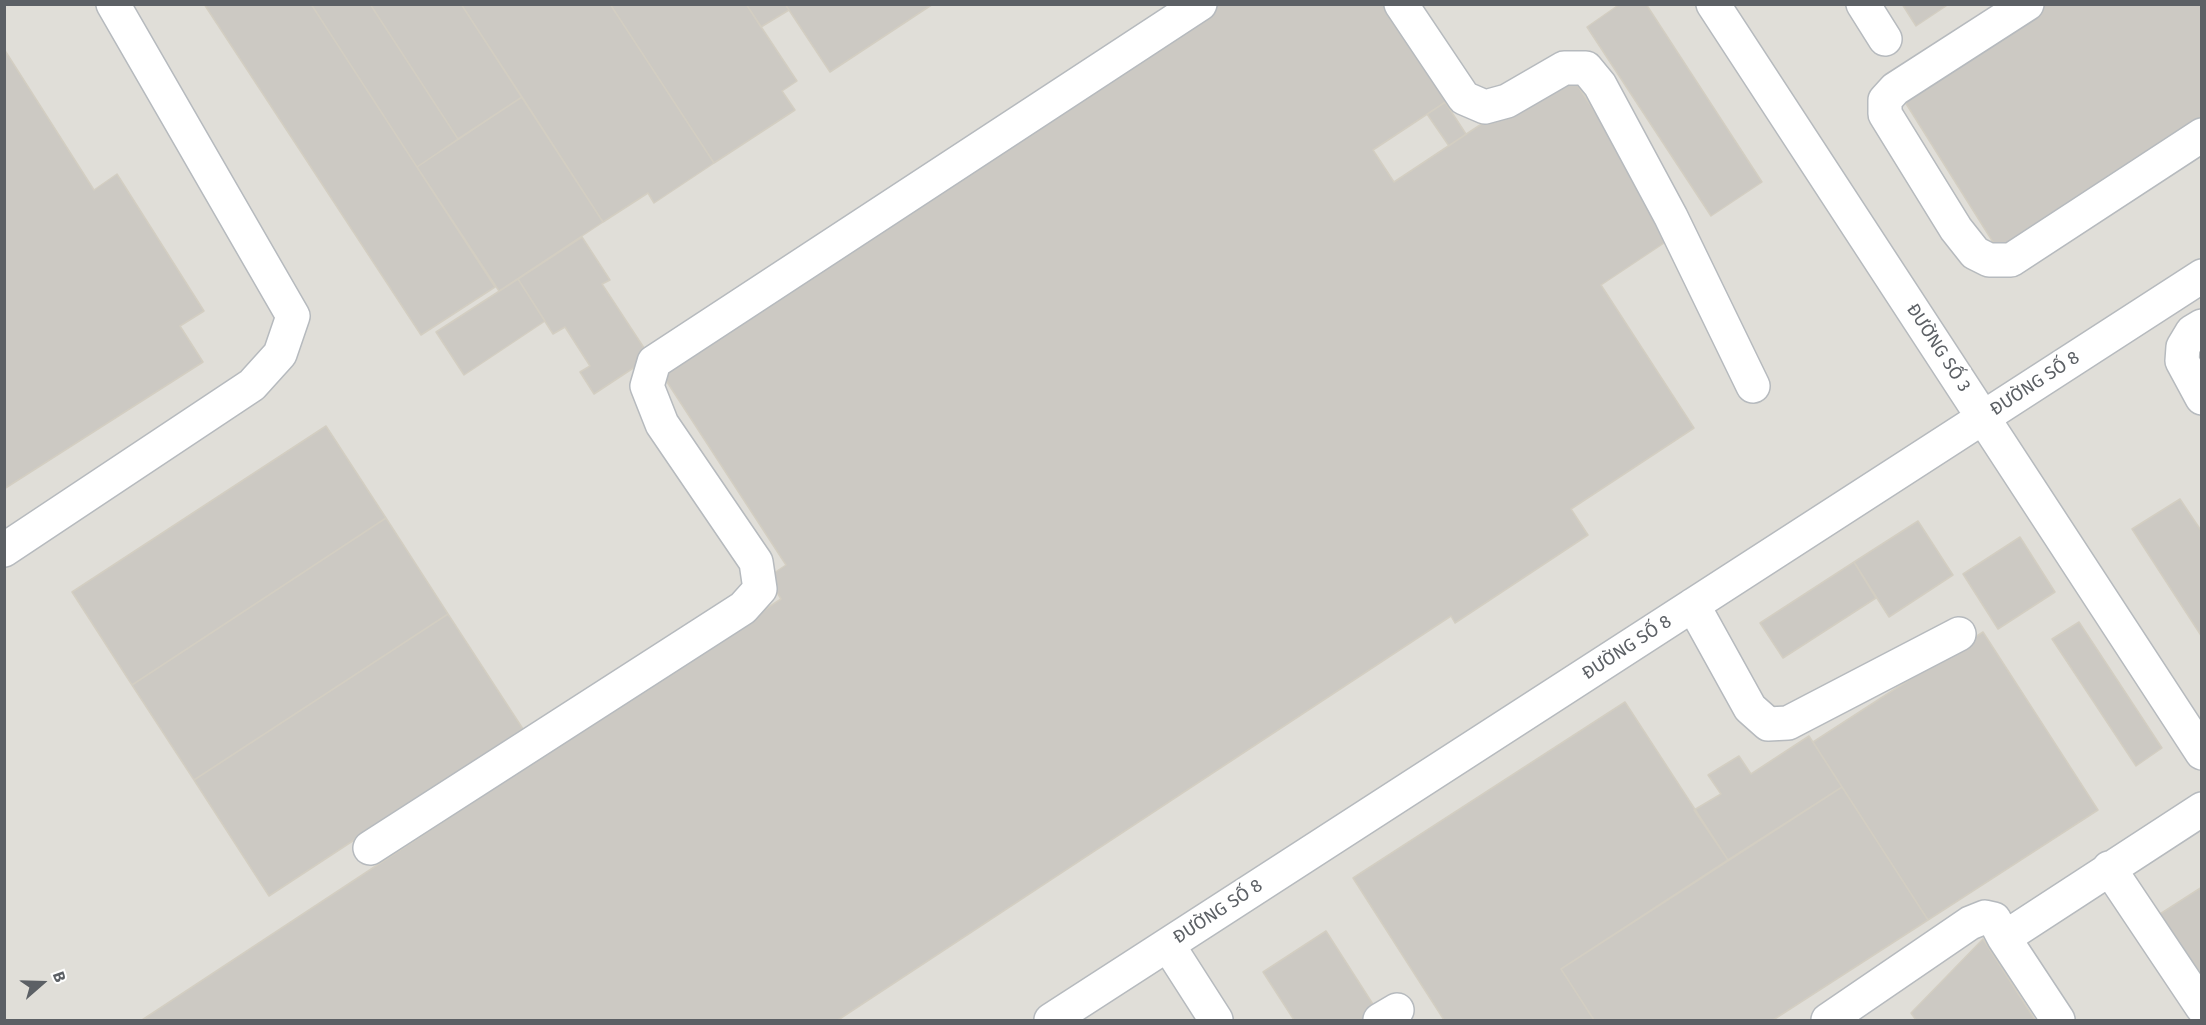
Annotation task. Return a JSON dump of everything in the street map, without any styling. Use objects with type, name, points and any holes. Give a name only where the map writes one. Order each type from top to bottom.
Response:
[{"type":"street","points":[[4,550],[252,385],[280,354],[293,316],[113,4]]},
{"type":"street","points":[[370,848],[743,608],[760,589],[756,562],[662,424],[647,386],[654,362],[1200,4]]},
{"type":"street","points":[[1401,4],[1464,98],[1485,107],[1507,101],[1564,68],[1586,68],[1600,85],[1671,216],[1753,387]]},
{"type":"street","name":"ĐƯỜNG SỐ 3","points":[[1713,4],[2202,753]]},
{"type":"street","points":[[1863,4],[1885,39]]},
{"type":"street","points":[[2027,4],[1895,89],[1885,100],[1885,114],[1956,229],[1975,253],[1989,260],[2011,260],[2202,135]]},
{"type":"street","name":"ĐƯỜNG SỐ 8","points":[[1051,1020],[2202,276]]},
{"type":"street","points":[[2202,326],[2192,332],[2183,347],[2182,361],[2202,398]]},
{"type":"street","points":[[1694,605],[1750,708],[1768,724],[1788,723],[1959,634]]},
{"type":"street","points":[[2004,938],[2202,809]]},
{"type":"street","points":[[2109,868],[2202,1006]]},
{"type":"street","points":[[1828,1020],[1970,923],[1985,917],[1994,919],[2058,1020]]},
{"type":"street","points":[[1168,945],[1216,1020]]},
{"type":"shaded area","points":[[5,5],[2201,5],[2201,1020],[5,1020]]},
{"type":"building","points":[[204,4],[311,4],[495,287],[421,335]]},
{"type":"building","points":[[311,4],[370,4],[458,139],[417,167]]},
{"type":"building","points":[[370,4],[461,4],[522,97],[458,139]]},
{"type":"building","points":[[461,4],[610,4],[714,163],[654,203],[648,193],[603,222]]},
{"type":"building","points":[[610,4],[746,4],[797,81],[782,91],[795,110],[714,163]]},
{"type":"building","points":[[746,4],[785,4],[789,10],[761,27]]},
{"type":"building","points":[[785,4],[933,4],[830,72]]},
{"type":"building","points":[[1204,4],[1387,4],[1450,99],[1373,150],[1394,182],[1566,68],[1676,235],[1601,285],[1694,428],[1571,509],[1588,535],[1455,623],[1451,616],[838,1020],[142,1020],[781,599],[768,577],[786,565],[656,365]]},
{"type":"building","points":[[1620,4],[1646,4],[1762,182],[1711,216],[1587,27]]},
{"type":"building","points":[[1902,4],[1949,4],[1916,26]]},
{"type":"building","points":[[2041,4],[2202,5],[2202,132],[2003,258],[1900,94]]},
{"type":"building","points":[[4,49],[94,190],[117,174],[204,311],[180,326],[203,362],[4,489]]},
{"type":"building","points":[[522,97],[603,222],[499,291],[417,167]]},
{"type":"building","points":[[1445,102],[1466,134],[1449,146],[1427,114]]},
{"type":"building","points":[[582,237],[610,280],[602,284],[650,357],[594,394],[580,372],[590,366],[565,327],[553,334],[518,279]]},
{"type":"building","points":[[518,279],[545,321],[464,375],[436,332]]},
{"type":"building","points":[[326,426],[386,518],[132,685],[72,592]]},
{"type":"building","points":[[2180,499],[2202,532],[2202,637],[2132,529]]},
{"type":"building","points":[[386,518],[448,614],[194,780],[132,685]]},
{"type":"building","points":[[1918,521],[1953,575],[1889,617],[1854,562]]},
{"type":"building","points":[[2020,537],[2055,592],[1998,629],[1963,574]]},
{"type":"building","points":[[1854,562],[1876,598],[1783,658],[1760,623]]},
{"type":"building","points":[[448,614],[523,729],[269,896],[194,780]]},
{"type":"building","points":[[2079,622],[2162,748],[2136,766],[2052,639]]},
{"type":"building","points":[[1983,632],[2098,810],[1928,920],[1813,742]]},
{"type":"building","points":[[1625,702],[1728,860],[1561,969],[1594,1020],[1444,1020],[1353,878]]},
{"type":"building","points":[[1809,736],[1842,787],[1728,860],[1694,810],[1721,794],[1708,775],[1739,756],[1751,774]]},
{"type":"building","points":[[1842,787],[1928,920],[1773,1020],[1594,1020],[1561,969]]},
{"type":"building","points":[[2202,887],[2202,978],[2160,914]]},
{"type":"building","points":[[1326,931],[1378,1012],[1365,1020],[1294,1020],[1263,972]]},
{"type":"building","points":[[1983,939],[2035,1020],[1916,1020],[1911,1013]]}]
